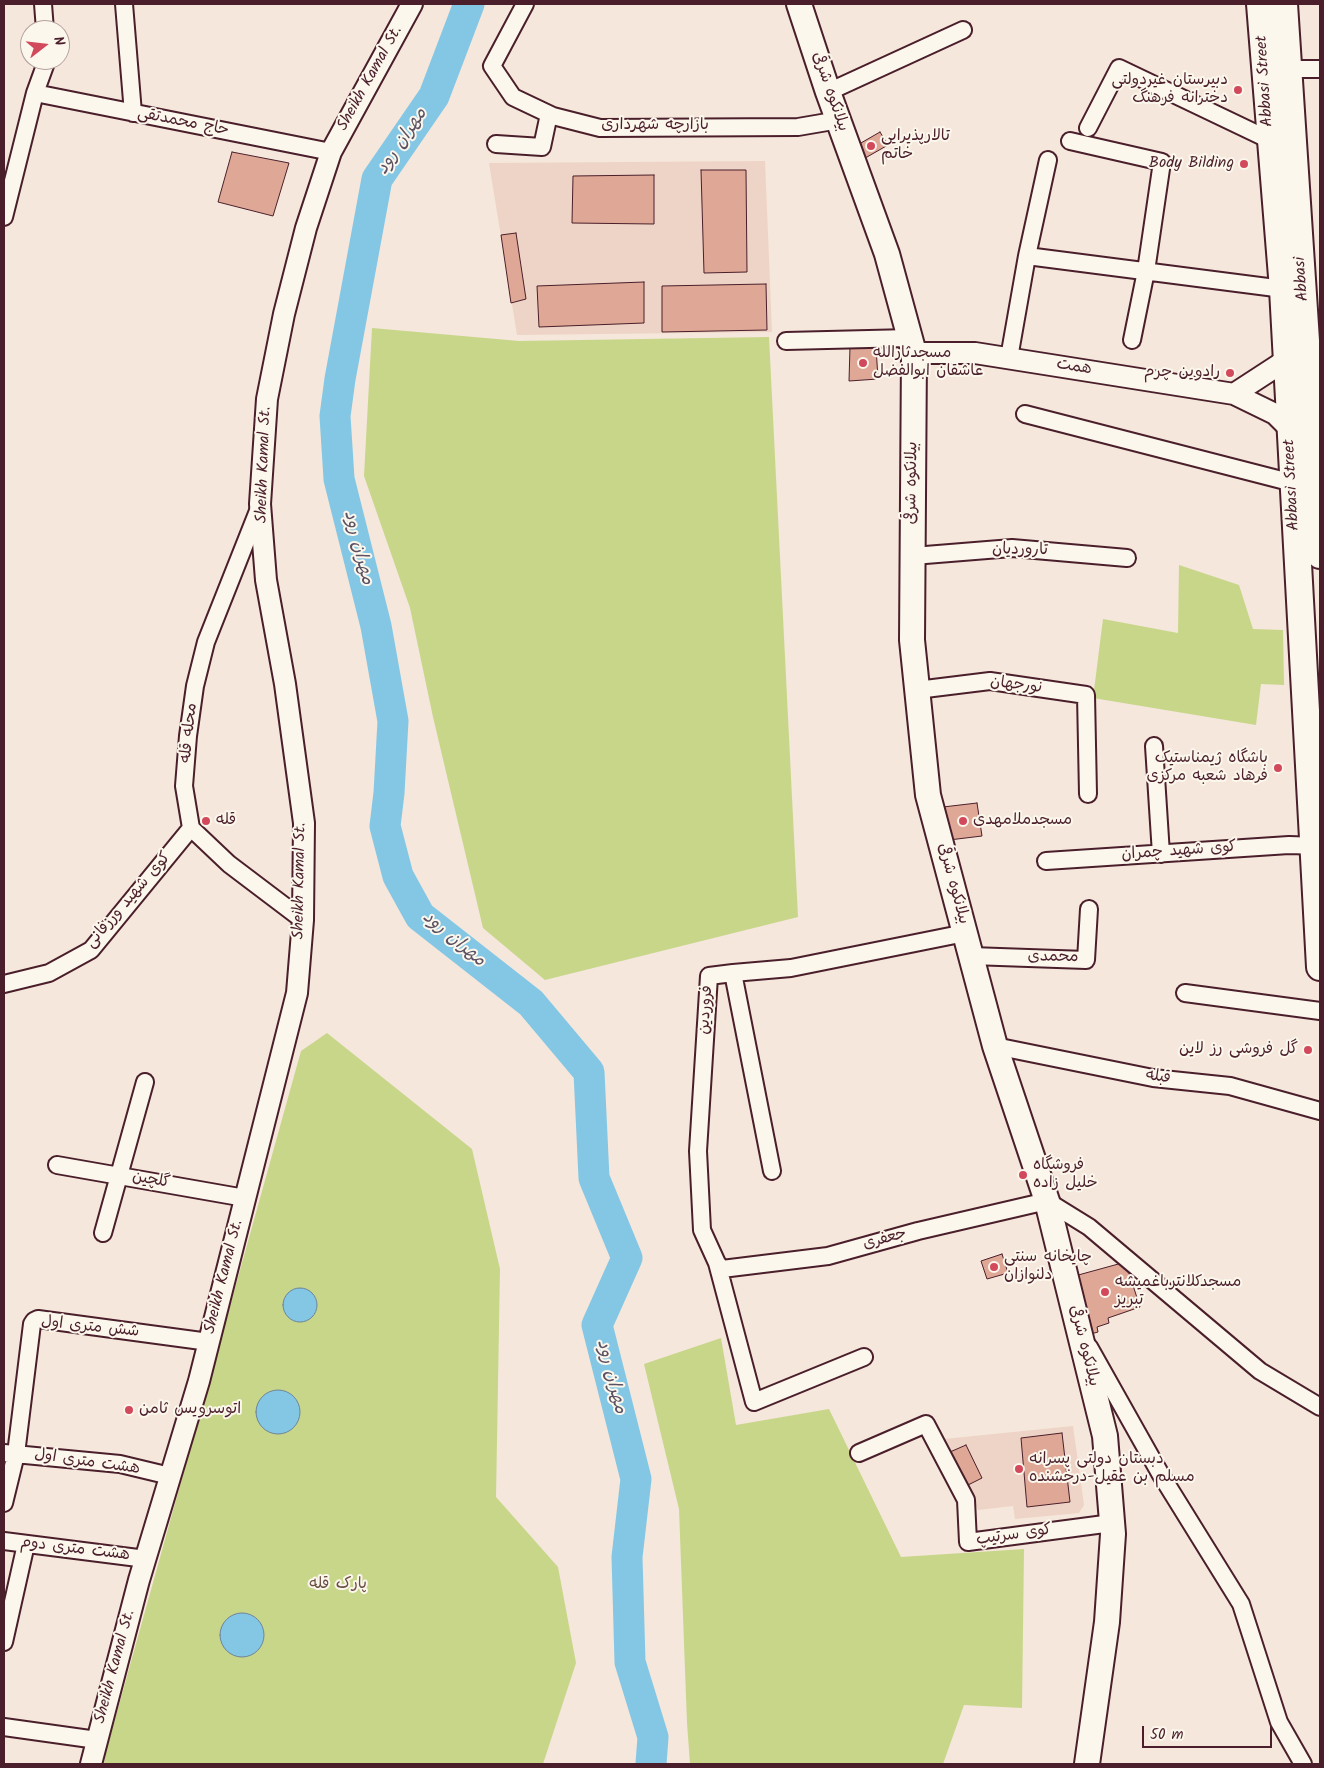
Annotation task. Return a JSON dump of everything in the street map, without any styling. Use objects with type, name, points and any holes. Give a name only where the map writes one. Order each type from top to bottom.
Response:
[{"type":"main road","name":"بیلانکوه شرقی","points":[[800,4],[828,92],[887,254],[912,345],[912,640],[928,795],[996,1046],[1047,1201],[1105,1436],[1112,1534],[1107,1622],[1087,1764]]},
{"type":"main road","name":"Abbasi Street","points":[[1260,4],[1270,140],[1293,290],[1286,360],[1291,430],[1310,487],[1320,967]]},
{"type":"main road","name":"Abbasi","points":[[1284,4],[1294,152],[1293,290],[1307,345],[1314,451],[1310,487],[1320,555]]},
{"type":"street","points":[[43,4],[44,20]]},
{"type":"street","points":[[124,4],[133,113]]},
{"type":"street","name":"Sheikh Kamal St.","points":[[91,1764],[146,1559],[209,1342],[297,993],[303,920],[304,823],[285,684],[266,580],[260,504],[267,399],[284,314],[306,228],[332,152],[410,4]]},
{"type":"street","name":"بازارچه شهرداری","points":[[525,4],[492,66],[513,97],[549,114],[600,128],[798,127],[839,120]]},
{"type":"street","points":[[828,92],[963,30]]},
{"type":"street","points":[[1088,128],[1119,68],[1294,152]]},
{"type":"street","points":[[1289,69],[1320,69]]},
{"type":"street","points":[[4,217],[35,93],[43,70]]},
{"type":"street","name":"حاج محمدتقی","points":[[35,93],[332,152]]},
{"type":"street","points":[[496,144],[542,147],[549,114]]},
{"type":"street","points":[[1070,141],[1162,162],[1146,272],[1132,340]]},
{"type":"street","points":[[1009,358],[1027,256],[1048,160]]},
{"type":"street","points":[[1027,256],[1293,290]]},
{"type":"street","points":[[786,341],[912,345]]},
{"type":"street","name":"همت","points":[[912,345],[1009,358],[1234,394],[1275,414],[1314,451]]},
{"type":"street","points":[[1234,394],[1307,345]]},
{"type":"street","points":[[1025,414],[1310,487]]},
{"type":"street","name":"محله قله","points":[[191,828],[184,786],[195,686],[206,642],[260,504]]},
{"type":"street","name":"تاروردیان","points":[[913,556],[1012,548],[1127,558]]},
{"type":"street","name":"نورجهان","points":[[917,690],[990,681],[1086,695],[1088,794]]},
{"type":"street","points":[[1154,746],[1161,854]]},
{"type":"street","points":[[191,828],[229,864],[303,920]]},
{"type":"street","name":"کوی شهید ورزفانی","points":[[4,984],[49,973],[90,950],[191,828]]},
{"type":"street","name":"کوی شهید چمران","points":[[1046,861],[1289,845],[1316,846]]},
{"type":"street","name":"محمدی","points":[[971,956],[1086,960],[1090,909]]},
{"type":"street","name":"فروردین","points":[[719,1266],[702,1230],[698,1151],[709,976],[733,972],[791,968],[965,933]]},
{"type":"street","points":[[733,972],[772,1171]]},
{"type":"street","points":[[1185,993],[1320,1010]]},
{"type":"street","name":"قبله","points":[[996,1046],[1153,1078],[1230,1086],[1320,1111]]},
{"type":"street","points":[[103,1233],[145,1082]]},
{"type":"street","name":"گلچین","points":[[57,1165],[245,1198]]},
{"type":"street","points":[[1047,1201],[1089,1227],[1260,1371],[1320,1406]]},
{"type":"street","name":"جعفری","points":[[719,1266],[828,1256],[918,1231],[1047,1201]]},
{"type":"street","points":[[719,1266],[754,1402],[864,1357]]},
{"type":"street","name":"شش متری اول","points":[[4,1503],[10,1453],[34,1321],[38,1319],[209,1342]]},
{"type":"street","points":[[1078,1327],[1161,1475],[1241,1604],[1279,1722],[1303,1764]]},
{"type":"street","name":"کوی سرتیپ","points":[[858,1453],[926,1424],[966,1500],[968,1542],[1112,1523]]},
{"type":"street","name":"هشت متری اول","points":[[10,1453],[120,1464],[170,1476]]},
{"type":"street","name":"هشت متری دوم","points":[[4,1541],[146,1559]]},
{"type":"street","points":[[4,1642],[26,1544]]},
{"type":"street","points":[[4,1726],[97,1740]]},
{"type":"shaded area","points":[[765,161],[772,332],[517,335],[489,163]]},
{"type":"shaded area","name":"دبستان دولتی پسرانه مسلم بن عقیل-درخشنده","points":[[1073,1426],[1084,1505],[1079,1513],[1015,1519],[1013,1506],[978,1510],[944,1439]]},
{"type":"green space","points":[[372,328],[519,341],[769,337],[798,917],[545,980],[483,928],[433,717],[410,608],[364,476]]},
{"type":"green space","points":[[1179,565],[1239,585],[1253,629],[1283,630],[1284,685],[1261,684],[1256,725],[1093,698],[1103,619],[1178,633]]},
{"type":"green space","name":"پارک قله","points":[[327,1033],[472,1149],[500,1269],[496,1497],[558,1567],[576,1663],[543,1764],[104,1764],[301,1051]]},
{"type":"green space","points":[[721,1338],[736,1425],[829,1409],[901,1557],[1024,1549],[1022,1708],[964,1705],[943,1764],[690,1764],[679,1509],[644,1364]]},
{"type":"water","points":[[300,1288],[312,1293],[317,1305],[312,1317],[300,1322],[288,1317],[283,1305],[288,1293]]},
{"type":"water","points":[[278,1390],[290,1394],[296,1400],[300,1412],[296,1424],[290,1430],[278,1434],[266,1430],[260,1424],[256,1412],[260,1400],[266,1394]]},
{"type":"water","points":[[242,1613],[254,1617],[260,1623],[264,1635],[260,1647],[254,1653],[242,1657],[230,1653],[224,1647],[220,1635],[224,1623],[230,1617]]},
{"type":"building","name":"تالارپذیرایی خاتم","points":[[880,132],[888,145],[860,161],[854,147]]},
{"type":"building","points":[[232,152],[289,163],[273,216],[218,202]]},
{"type":"building","points":[[701,170],[746,170],[747,272],[704,273]]},
{"type":"building","points":[[654,175],[654,224],[572,223],[573,176]]},
{"type":"building","points":[[516,233],[526,299],[511,303],[501,235]]},
{"type":"building","points":[[644,282],[644,323],[539,327],[537,286]]},
{"type":"building","points":[[766,284],[767,330],[662,332],[662,286]]},
{"type":"building","name":"مسجدثارالله عاشقان ابوالفضل","points":[[850,347],[876,347],[878,379],[849,381]]},
{"type":"building","name":"مسجدملامهدی","points":[[977,803],[982,836],[949,840],[943,807]]},
{"type":"building","name":"چایخانه سنتی دلنوازان","points":[[1002,1254],[1008,1273],[987,1279],[981,1261]]},
{"type":"building","name":"مسجدکلانترباغمیشه تبریز","points":[[1122,1263],[1129,1273],[1140,1307],[1108,1318],[1109,1323],[1097,1327],[1098,1332],[1087,1335],[1071,1277]]},
{"type":"building","points":[[1062,1433],[1070,1502],[1027,1507],[1021,1438]]},
{"type":"building","points":[[966,1445],[982,1478],[966,1486],[950,1452]]},
{"type":"waterway","name":"مهران رود","points":[[469,4],[434,96],[377,179],[340,379],[335,416],[339,479],[376,626],[393,721],[385,826],[398,876],[420,916],[531,1003],[589,1072],[594,1178],[627,1258],[597,1325],[636,1479],[627,1557],[630,1662],[653,1737],[651,1764]]},
{"type":"place","name":"دبیرستان غیردولتی دخترانه فرهنگ","points":[[1238,90]]},
{"type":"place","name":"تالارپذیرایی خاتم","points":[[871,146]]},
{"type":"place","name":"Body Bilding","points":[[1244,164]]},
{"type":"place","name":"مسجدثارالله عاشقان ابوالفضل","points":[[863,363]]},
{"type":"place","name":"رادوین چرم","points":[[1230,373]]},
{"type":"place","name":"باشگاه ژیمناستیک فرهاد شعبه مرکزی","points":[[1278,768]]},
{"type":"place","name":"قله","points":[[206,821]]},
{"type":"place","name":"مسجدملامهدی","points":[[963,821]]},
{"type":"place","name":"گل فروشی رز لاین","points":[[1308,1050]]},
{"type":"place","name":"فروشگاه خلیل زاده","points":[[1023,1175]]},
{"type":"place","name":"چایخانه سنتی دلنوازان","points":[[994,1267]]},
{"type":"place","name":"مسجدکلانترباغمیشه تبریز","points":[[1105,1292]]},
{"type":"place","name":"اتوسرویس ثامن","points":[[129,1410]]},
{"type":"place","name":"دبستان دولتی پسرانه مسلم بن عقیل-درخشنده","points":[[1019,1469]]}]
